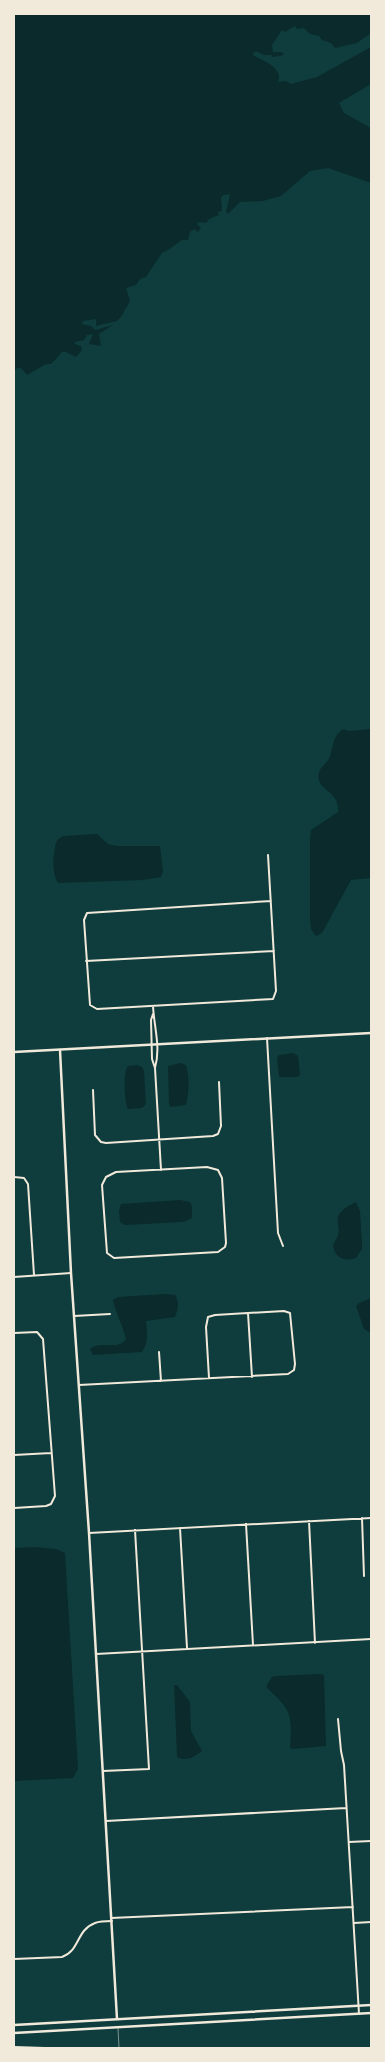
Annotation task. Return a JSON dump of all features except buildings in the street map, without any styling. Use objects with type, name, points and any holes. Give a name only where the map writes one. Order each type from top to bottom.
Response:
[{"type":"main road","points":[[14,1052],[371,1032]]},
{"type":"main road","points":[[60,1050],[71,1273],[89,1533],[117,2019]]},
{"type":"main road","points":[[14,2025],[371,2005]]},
{"type":"main road","points":[[14,2033],[371,2013]]},
{"type":"street","points":[[268,855],[271,901],[274,951],[276,991],[272,999],[93,1008],[88,1001],[84,920],[88,913],[92,911],[271,901]]},
{"type":"street","points":[[86,961],[274,951]]},
{"type":"street","points":[[153,1006],[158,1059],[155,1068]]},
{"type":"street","points":[[153,1014],[151,1020],[151,1044],[155,1068],[161,1170]]},
{"type":"street","points":[[267,1038],[278,1233],[283,1246]]},
{"type":"street","points":[[93,1090],[95,1134],[101,1142],[159,1140],[218,1134],[221,1126],[219,1082]]},
{"type":"street","points":[[207,1167],[218,1170],[222,1178],[225,1247],[218,1252],[110,1257],[105,1248],[102,1185],[104,1180],[110,1174],[116,1172],[161,1170],[207,1167]]},
{"type":"street","points":[[14,1177],[24,1178],[28,1184],[34,1275]]},
{"type":"street","points":[[14,1277],[71,1273]]},
{"type":"street","points":[[79,1385],[252,1377],[292,1373],[295,1364],[290,1313],[284,1311],[215,1314],[208,1317],[206,1328],[209,1378]]},
{"type":"street","points":[[248,1313],[252,1377]]},
{"type":"street","points":[[74,1316],[110,1314]]},
{"type":"street","points":[[14,1333],[38,1332],[43,1339],[54,1501],[46,1506],[14,1508]]},
{"type":"street","points":[[159,1352],[161,1381]]},
{"type":"street","points":[[14,1455],[52,1453]]},
{"type":"street","points":[[362,1518],[364,1576]]},
{"type":"street","points":[[89,1533],[371,1518]]},
{"type":"street","points":[[309,1521],[315,1642]]},
{"type":"street","points":[[246,1524],[254,1645]]},
{"type":"street","points":[[180,1528],[187,1648]]},
{"type":"street","points":[[103,1771],[149,1769],[135,1530]]},
{"type":"street","points":[[96,1654],[371,1639]]},
{"type":"street","points":[[338,1719],[344,1765],[360,2014]]},
{"type":"street","points":[[106,1821],[347,1808]]},
{"type":"street","points":[[348,1842],[371,1841]]},
{"type":"street","points":[[14,1960],[69,1955],[73,1952],[82,1933],[96,1922],[352,1906]]},
{"type":"street","points":[[354,1923],[371,1922]]},
{"type":"street","points":[[14,2047],[44,2048]]},
{"type":"lane","points":[[118,2027],[119,2048]]},
{"type":"water","points":[[14,14],[371,14],[371,33],[357,43],[335,48],[331,43],[322,40],[319,36],[310,34],[304,28],[297,29],[295,26],[285,32],[282,30],[272,45],[273,52],[282,52],[284,55],[273,57],[254,52],[253,55],[272,65],[278,73],[278,82],[286,81],[291,84],[317,77],[371,47],[371,84],[339,103],[344,113],[371,128],[371,183],[328,168],[310,171],[281,196],[263,201],[240,202],[228,214],[226,212],[230,194],[223,195],[221,198],[222,211],[218,212],[219,215],[209,219],[206,223],[198,222],[197,225],[201,227],[198,232],[194,229],[190,232],[188,240],[182,240],[162,253],[146,277],[140,279],[136,285],[126,288],[130,301],[117,321],[96,326],[96,319],[83,321],[82,324],[91,326],[95,330],[113,325],[99,334],[101,346],[89,344],[93,334],[87,335],[84,340],[75,342],[75,344],[81,346],[82,350],[76,357],[62,352],[51,364],[46,364],[27,375],[21,368],[17,368],[14,371]]},
{"type":"water","points":[[343,729],[349,731],[371,729],[371,878],[351,880],[322,933],[316,936],[311,929],[310,918],[311,830],[338,812],[336,800],[321,785],[318,777],[320,770],[329,758],[335,738]]},
{"type":"water","points":[[97,834],[108,844],[117,846],[160,846],[163,871],[161,877],[143,880],[58,883],[54,873],[53,862],[57,840],[63,836]]},
{"type":"water","points":[[293,1053],[298,1056],[300,1074],[298,1077],[279,1077],[277,1058],[279,1055]]},
{"type":"water","points":[[181,1063],[186,1065],[188,1075],[186,1105],[171,1107],[169,1104],[168,1066]]},
{"type":"water","points":[[137,1065],[142,1067],[144,1071],[146,1104],[142,1108],[128,1109],[125,1094],[126,1069],[128,1066]]},
{"type":"water","points":[[180,1200],[190,1202],[192,1207],[192,1218],[183,1222],[125,1225],[120,1222],[119,1211],[121,1204]]},
{"type":"water","points":[[356,1202],[360,1211],[362,1249],[356,1258],[344,1259],[335,1253],[333,1244],[339,1232],[338,1217],[346,1208]]},
{"type":"water","points":[[175,1295],[177,1298],[178,1306],[175,1317],[146,1321],[147,1341],[142,1352],[93,1355],[90,1349],[94,1346],[119,1344],[123,1343],[126,1339],[113,1300],[118,1297]]},
{"type":"water","points":[[371,1298],[371,1333],[364,1329],[356,1306]]},
{"type":"water","points":[[14,1548],[56,1549],[65,1553],[78,1769],[73,1778],[14,1781]]},
{"type":"water","points":[[324,1675],[326,1746],[290,1748],[291,1728],[289,1714],[281,1702],[267,1688],[267,1685],[272,1677],[276,1676]]},
{"type":"water","points":[[174,1685],[177,1685],[190,1702],[191,1731],[202,1751],[187,1759],[177,1757]]}]
